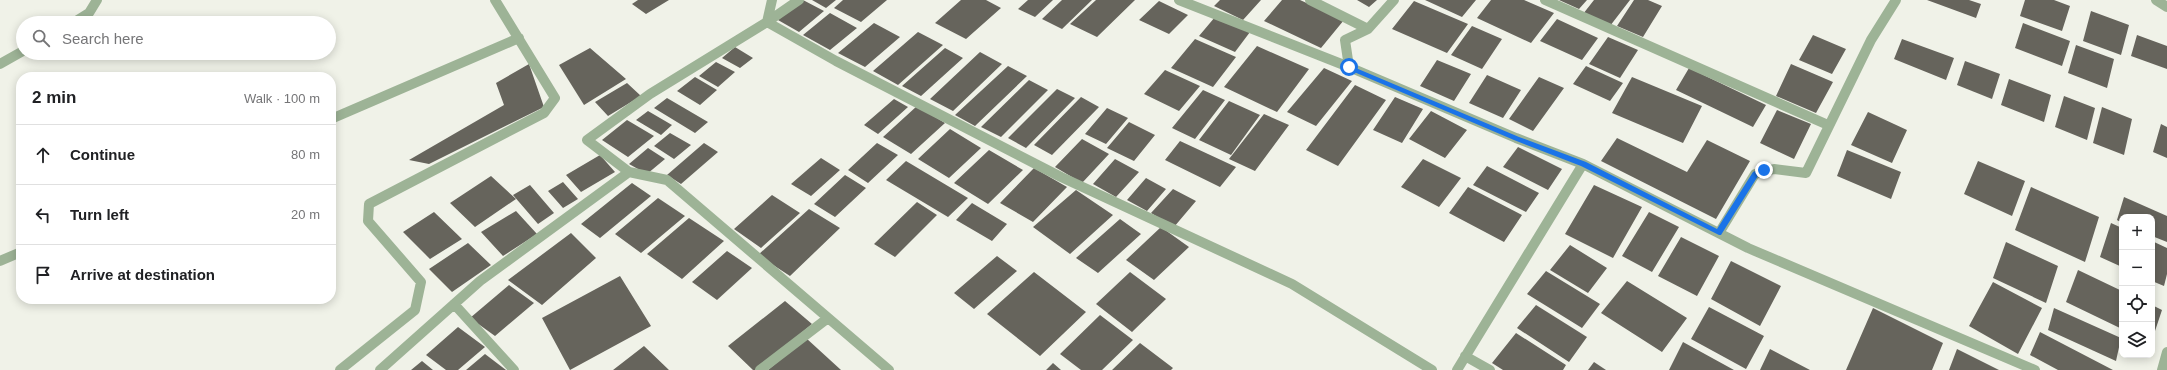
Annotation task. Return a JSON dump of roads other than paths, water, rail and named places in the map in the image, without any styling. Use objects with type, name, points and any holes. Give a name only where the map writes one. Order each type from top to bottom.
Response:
[{"type":"street","points":[[84,16],[89,13],[97,0]]},
{"type":"street","points":[[340,370],[415,310],[421,282],[368,222],[369,204],[544,113],[555,98],[494,0]]},
{"type":"street","points":[[767,22],[772,0]]},
{"type":"street","points":[[799,0],[767,22],[650,94],[587,140],[629,172],[667,180],[889,370]]},
{"type":"street","points":[[1179,0],[1349,67],[1516,138],[1583,164],[1748,248],[2035,370]]},
{"type":"street","points":[[1310,0],[1368,29]]},
{"type":"street","points":[[1349,67],[1345,40],[1368,29],[1394,0]]},
{"type":"street","points":[[1545,0],[1828,125]]},
{"type":"street","points":[[1719,233],[1755,174],[1764,170],[1781,168],[1806,173],[1828,125],[1871,40],[1896,0]]},
{"type":"street","points":[[2155,0],[2167,7]]},
{"type":"street","points":[[767,22],[836,61],[1061,176],[1292,284],[1432,370]]},
{"type":"street","points":[[336,117],[519,38]]},
{"type":"street","points":[[0,64],[16,55]]},
{"type":"street","points":[[1457,370],[1583,164]]},
{"type":"street","points":[[380,370],[480,281],[629,172]]},
{"type":"street","points":[[0,261],[16,254]]},
{"type":"street","points":[[454,304],[514,370]]},
{"type":"street","points":[[760,370],[828,318]]},
{"type":"street","points":[[2162,370],[2167,352]]},
{"type":"street","points":[[1466,356],[1490,370]]}]
